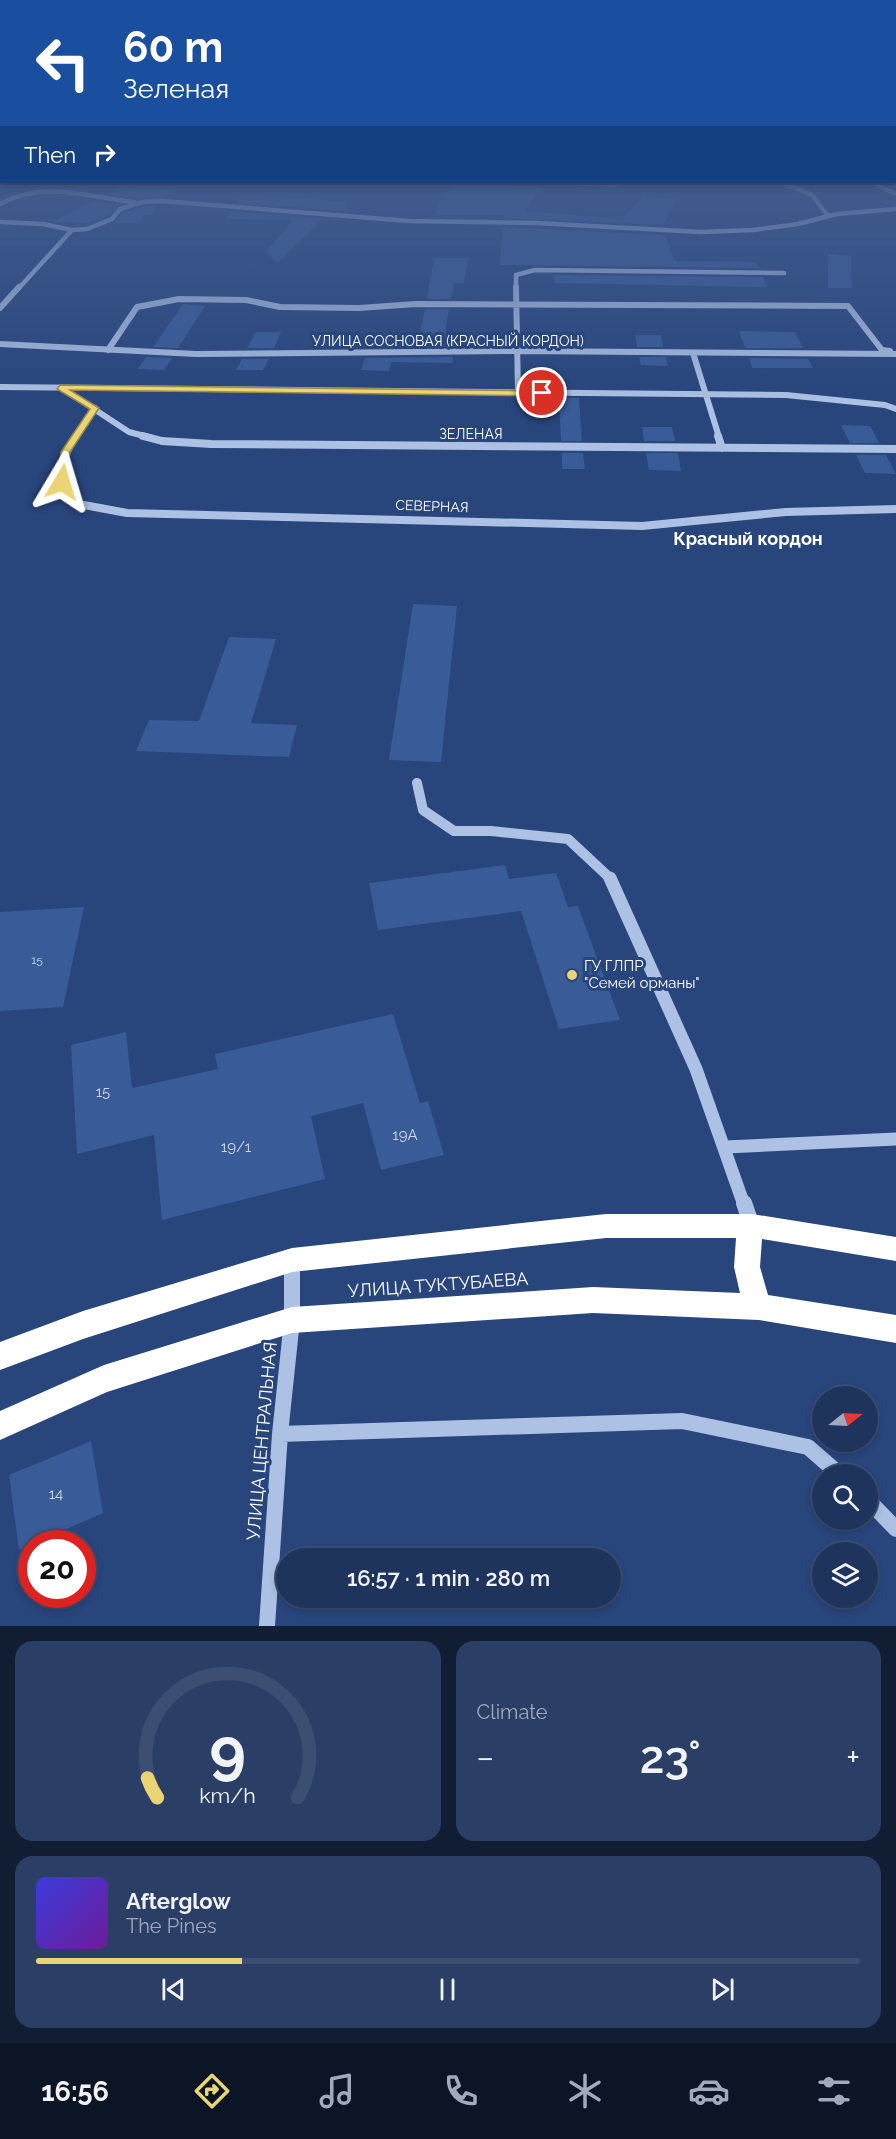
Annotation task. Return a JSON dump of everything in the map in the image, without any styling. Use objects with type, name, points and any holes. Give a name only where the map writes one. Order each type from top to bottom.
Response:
[{"type":"highway","points":[[0,1356],[83,1325],[292,1260],[606,1226],[752,1226],[896,1249]]},
{"type":"highway","points":[[752,1226],[745,1254],[747,1271],[759,1306]]},
{"type":"highway","name":"УЛИЦА ТУКТУБАЕВА","points":[[0,1426],[104,1379],[292,1320],[592,1300],[759,1306],[896,1329]]},
{"type":"street","points":[[0,308],[54,250]]},
{"type":"street","points":[[518,393],[516,275],[535,270],[784,273]]},
{"type":"street","points":[[108,350],[137,307],[179,299],[246,300],[280,308],[416,304],[848,306],[882,350],[896,353]]},
{"type":"street","name":"УЛИЦА СОСНОВАЯ (КРАСНЫЙ КОРДОН)","points":[[0,344],[196,354],[519,351],[896,353]]},
{"type":"street","points":[[693,353],[722,448]]},
{"type":"street","points":[[0,387],[786,395],[885,405],[896,409]]},
{"type":"street","name":"ЗЕЛЕНАЯ","points":[[60,387],[129,432],[162,441],[223,444],[896,449]]},
{"type":"street","name":"СЕВЕРНАЯ","points":[[95,408],[65,452],[62,482],[73,503],[127,513],[642,526],[786,512],[896,509]]},
{"type":"street","points":[[417,783],[423,810],[454,831],[491,831],[568,839],[612,880],[696,1069],[752,1226]]},
{"type":"street","points":[[725,1148],[896,1139]]},
{"type":"street","name":"УЛИЦА ЦЕНТРАЛЬНАЯ","points":[[267,1626],[280,1434],[292,1320],[292,1260]]},
{"type":"street","points":[[280,1434],[682,1421],[808,1447],[828,1464]]},
{"type":"street","points":[[878,1510],[896,1529]]},
{"type":"building","points":[[268,250],[291,250],[278,263],[266,252]]},
{"type":"building","points":[[501,250],[671,250],[674,261],[756,262],[759,268],[500,265]]},
{"type":"building","points":[[828,254],[851,256],[852,288],[828,288]]},
{"type":"building","points":[[434,258],[468,258],[464,283],[454,283],[451,299],[427,299]]},
{"type":"building","points":[[554,275],[763,277],[767,287],[555,283]]},
{"type":"building","points":[[183,304],[205,306],[178,348],[153,347]]},
{"type":"building","points":[[425,309],[449,309],[445,333],[457,333],[455,346],[368,347],[373,333],[420,333]]},
{"type":"building","points":[[739,331],[795,332],[803,348],[745,348]]},
{"type":"building","points":[[256,332],[281,332],[274,348],[247,348]]},
{"type":"building","points":[[635,335],[661,335],[663,347],[637,347]]},
{"type":"building","points":[[146,357],[172,358],[164,370],[138,369]]},
{"type":"building","points":[[453,357],[452,363],[391,362],[389,371],[361,370],[365,358]]},
{"type":"building","points":[[639,357],[666,357],[668,366],[641,365]]},
{"type":"building","points":[[749,358],[808,359],[813,368],[752,368]]},
{"type":"building","points":[[242,359],[269,359],[263,370],[236,370]]},
{"type":"building","points":[[559,398],[579,398],[582,441],[561,441]]},
{"type":"building","points":[[841,425],[870,426],[879,443],[850,443]]},
{"type":"building","points":[[642,427],[672,427],[675,441],[644,441]]},
{"type":"building","points":[[562,453],[583,453],[585,469],[562,469]]},
{"type":"building","points":[[646,453],[678,453],[681,471],[649,470]]},
{"type":"building","points":[[856,455],[886,455],[896,474],[865,473]]},
{"type":"building","points":[[413,604],[457,606],[441,762],[389,760]]},
{"type":"building","points":[[229,637],[276,639],[251,723],[297,725],[289,757],[136,751],[149,720],[199,721]]},
{"type":"building","name":"ГУ ГЛПР \"Семей орманы\"","points":[[505,865],[509,879],[556,873],[568,907],[578,906],[620,1020],[559,1029],[521,911],[378,930],[369,883]]},
{"type":"building","points":[[84,907],[63,1007],[0,1011],[0,912]]},
{"type":"building","points":[[393,1014],[420,1103],[428,1101],[444,1155],[381,1170],[363,1103],[311,1116],[325,1179],[162,1220],[154,1135],[77,1154],[71,1045],[126,1032],[132,1088],[218,1069],[215,1054]]},
{"type":"building","points":[[91,1441],[103,1513],[64,1530],[18,1530],[18,1542],[9,1475]]},
{"type":"place","name":"ГУ ГЛПР \"Семей орманы\"","points":[[572,975]]},
{"type":"district","name":"Красный кордон","points":[[748,539]]},
{"type":"route","points":[[62,482],[65,452],[95,408],[60,387],[542,393]]}]
